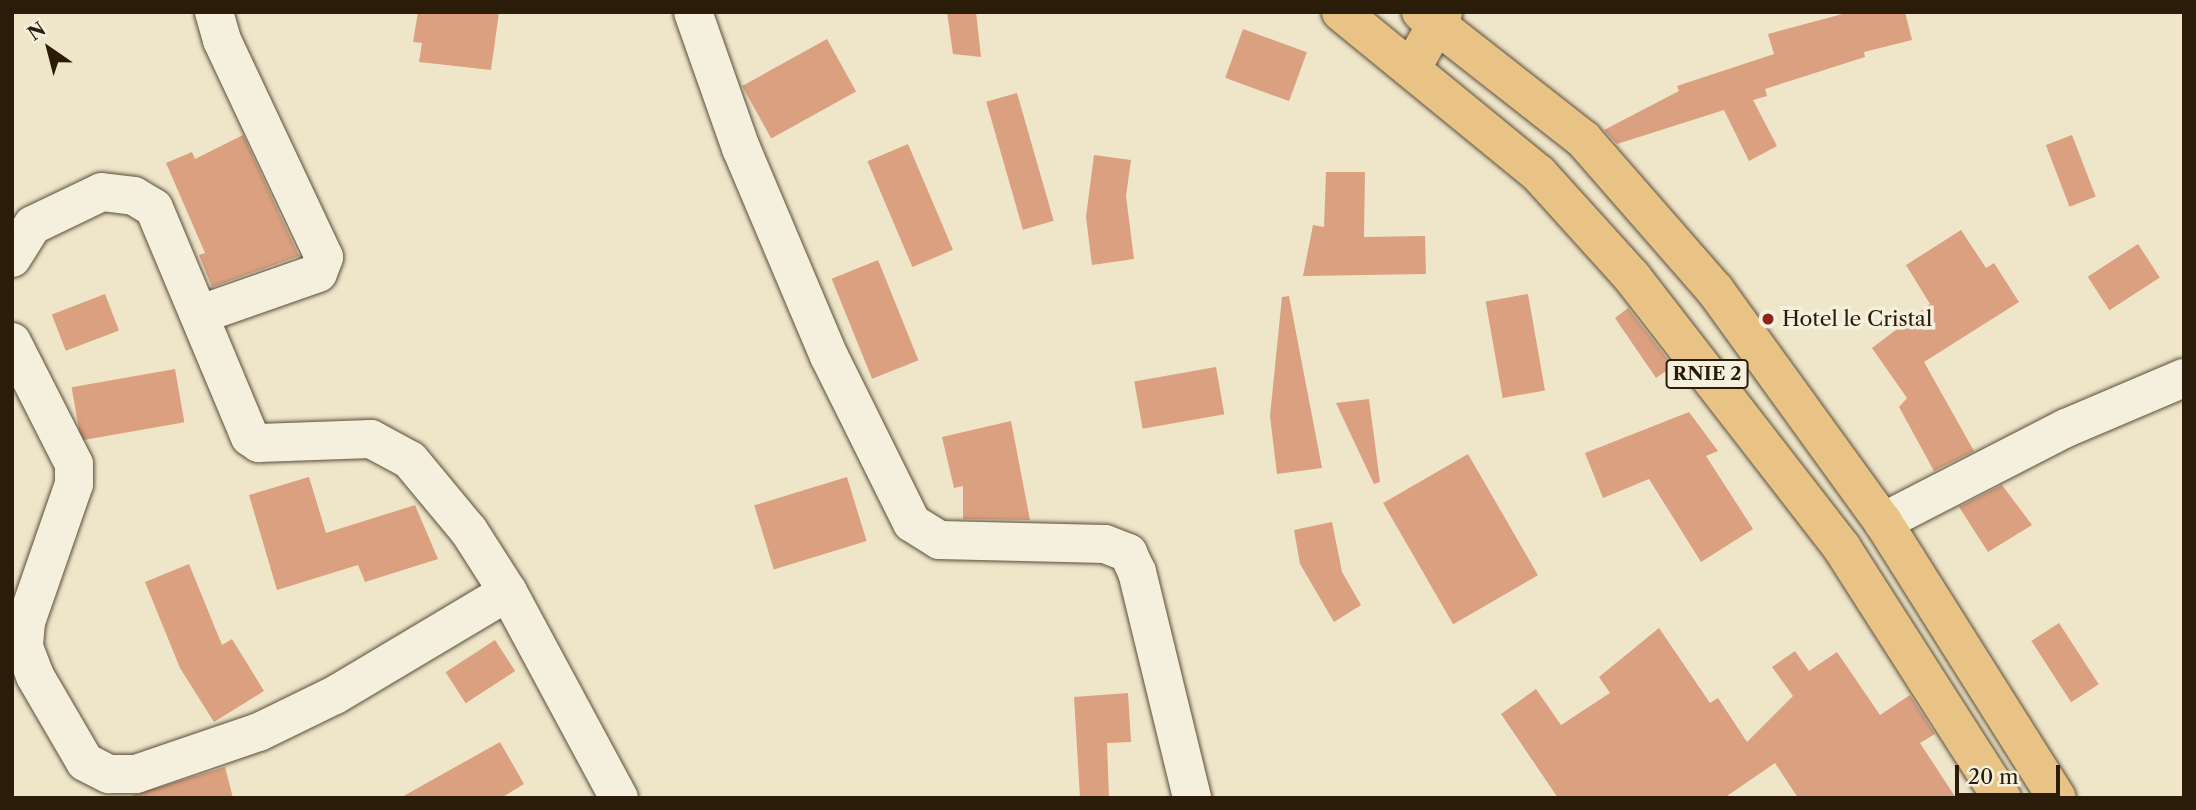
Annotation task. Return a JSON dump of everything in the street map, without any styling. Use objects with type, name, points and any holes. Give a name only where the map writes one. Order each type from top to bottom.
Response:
[{"type":"main road","name":"RNIE 2","points":[[1341,12],[1413,66],[1539,174],[1632,277],[1842,548],[2002,798]]},
{"type":"main road","name":"RNIE 2","points":[[1434,16],[1584,140],[1715,290],[1883,522],[2057,798]]},
{"type":"main road","points":[[1413,66],[1434,16]]},
{"type":"street","points":[[201,314],[318,273],[324,257],[222,40],[215,12]]},
{"type":"street","points":[[693,12],[741,148],[829,356],[912,523],[939,540],[1105,544],[1128,554],[1137,572],[1192,798]]},
{"type":"street","points":[[12,258],[33,225],[65,205],[102,192],[134,196],[154,208],[168,233],[250,437],[259,443],[371,439],[391,446],[410,460],[469,531],[508,592],[619,798]]},
{"type":"street","points":[[12,342],[74,464],[74,484],[26,622],[24,647],[35,676],[85,762],[109,774],[136,774],[259,732],[335,695],[508,592]]},
{"type":"street","points":[[1883,522],[2066,428],[2184,378]]},
{"type":"building","points":[[418,12],[499,12],[491,70],[419,62],[422,43],[413,42]]},
{"type":"building","points":[[947,12],[976,12],[981,57],[953,54]]},
{"type":"building","points":[[1850,12],[1905,12],[1912,40],[1864,52],[1865,57],[1765,89],[1767,96],[1753,100],[1777,146],[1749,161],[1724,110],[1617,144],[1604,130],[1679,91],[1677,86],[1774,54],[1768,34]]},
{"type":"building","points":[[1243,29],[1307,52],[1289,101],[1225,78]]},
{"type":"building","points":[[827,39],[856,91],[771,139],[742,86]]},
{"type":"building","points":[[1017,93],[1054,221],[1023,230],[986,102]]},
{"type":"building","points":[[243,135],[299,256],[212,287],[199,255],[205,253],[166,163],[192,152],[195,159]]},
{"type":"building","points":[[2072,135],[2096,197],[2070,207],[2046,145]]},
{"type":"building","points":[[908,144],[953,250],[912,267],[867,161]]},
{"type":"building","points":[[1094,155],[1131,160],[1126,196],[1134,259],[1092,265],[1086,217]]},
{"type":"building","points":[[1326,172],[1365,172],[1364,237],[1425,236],[1426,274],[1303,276],[1313,225],[1324,227]]},
{"type":"building","points":[[1961,230],[1986,268],[1994,263],[2019,302],[1924,362],[1974,451],[1934,471],[1899,407],[1907,398],[1872,348],[1930,304],[1906,265]]},
{"type":"building","points":[[2138,244],[2160,278],[2109,310],[2088,277]]},
{"type":"building","points":[[878,260],[918,360],[872,379],[832,279]]},
{"type":"building","points":[[105,294],[119,330],[66,351],[52,314]]},
{"type":"building","points":[[1528,294],[1545,391],[1503,398],[1486,301]]},
{"type":"building","points":[[1289,296],[1322,468],[1277,474],[1270,416],[1282,297]]},
{"type":"building","points":[[1628,308],[1673,366],[1656,378],[1615,318]]},
{"type":"building","points":[[1216,367],[1224,414],[1143,429],[1134,381]]},
{"type":"building","points":[[175,369],[184,422],[81,440],[72,387]]},
{"type":"building","points":[[1369,399],[1380,482],[1374,484],[1336,403]]},
{"type":"building","points":[[1689,412],[1718,451],[1706,456],[1753,529],[1701,562],[1649,479],[1603,498],[1585,453]]},
{"type":"building","points":[[1011,421],[1030,520],[963,519],[963,486],[954,488],[942,437]]},
{"type":"building","points":[[1468,454],[1538,575],[1453,624],[1383,503]]},
{"type":"building","points":[[309,477],[326,533],[415,505],[438,559],[365,582],[358,565],[277,590],[249,495]]},
{"type":"building","points":[[847,477],[867,541],[774,569],[754,505]]},
{"type":"building","points":[[2002,485],[2032,525],[1988,552],[1959,507]]},
{"type":"building","points":[[1332,522],[1342,572],[1361,605],[1334,622],[1300,564],[1294,530]]},
{"type":"building","points":[[189,564],[222,645],[232,639],[264,691],[214,722],[180,668],[145,582]]},
{"type":"building","points":[[2059,623],[2099,684],[2071,702],[2031,641]]},
{"type":"building","points":[[1659,628],[1710,703],[1718,698],[1747,742],[1793,696],[1772,667],[1795,651],[1809,671],[1837,652],[1880,715],[1910,695],[1935,734],[1920,743],[1956,798],[1798,798],[1775,763],[1724,798],[1558,798],[1501,714],[1536,689],[1561,725],[1610,693],[1599,677]]},
{"type":"building","points":[[495,640],[515,671],[466,703],[446,672]]},
{"type":"building","points":[[1128,693],[1131,742],[1107,743],[1109,798],[1080,798],[1074,697]]},
{"type":"building","points":[[500,742],[524,784],[501,798],[400,798]]},
{"type":"building","points":[[225,767],[233,798],[131,798],[131,796]]},
{"type":"place","name":"Hotel le Cristal","points":[[1768,319]]}]
